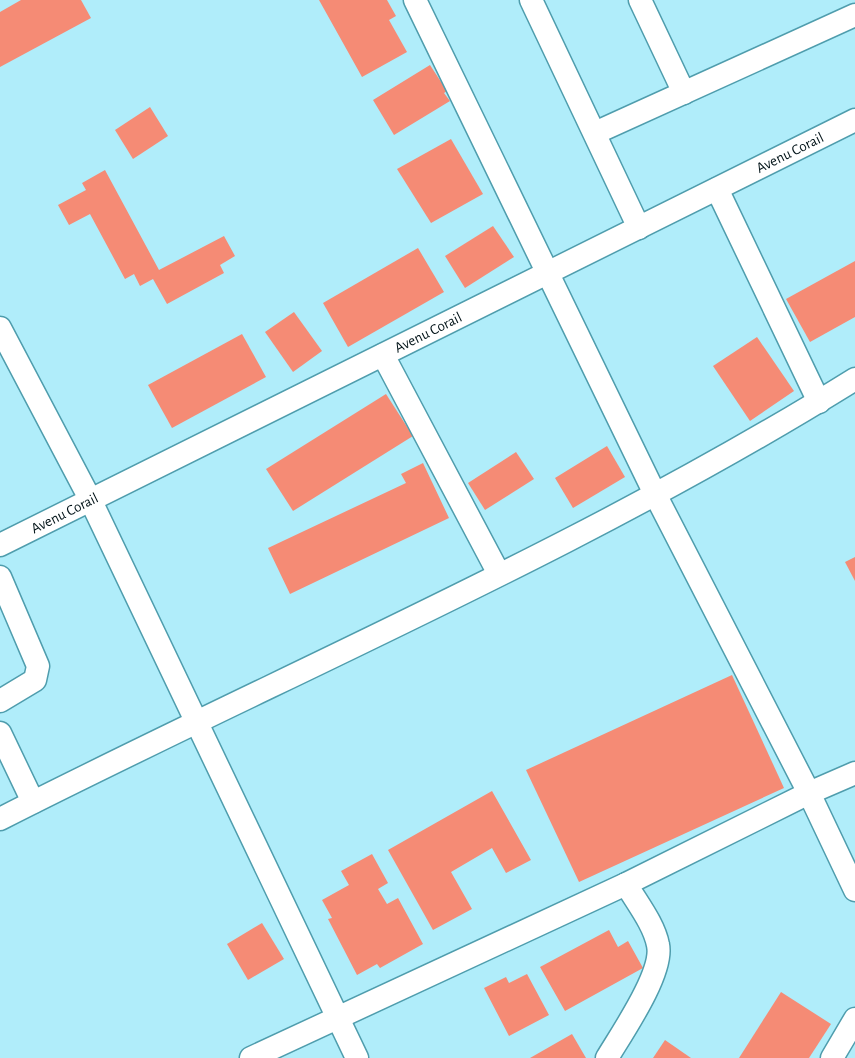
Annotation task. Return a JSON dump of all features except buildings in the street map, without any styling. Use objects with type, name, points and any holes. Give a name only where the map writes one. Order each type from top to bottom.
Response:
[{"type":"street","points":[[415,0],[655,494],[809,793],[855,890]]},
{"type":"street","points":[[531,0],[639,228]]},
{"type":"street","points":[[640,0],[684,93]]},
{"type":"street","points":[[595,133],[855,15]]},
{"type":"street","name":"Avenu Corail","points":[[0,545],[90,498],[549,273],[855,120]]},
{"type":"street","points":[[716,189],[818,402]]},
{"type":"street","points":[[0,328],[90,498],[198,720],[358,1058]]},
{"type":"street","points":[[383,355],[500,574]]},
{"type":"street","points":[[0,819],[198,720],[422,614],[500,574],[655,494],[855,379]]},
{"type":"street","points":[[0,577],[38,666],[35,680],[0,701]]},
{"type":"street","points":[[0,733],[33,802]]},
{"type":"street","points":[[251,1058],[626,884],[855,772]]},
{"type":"street","points":[[608,1058],[651,980],[659,961],[656,936],[626,884]]},
{"type":"street","points":[[832,1058],[855,1019]]}]
